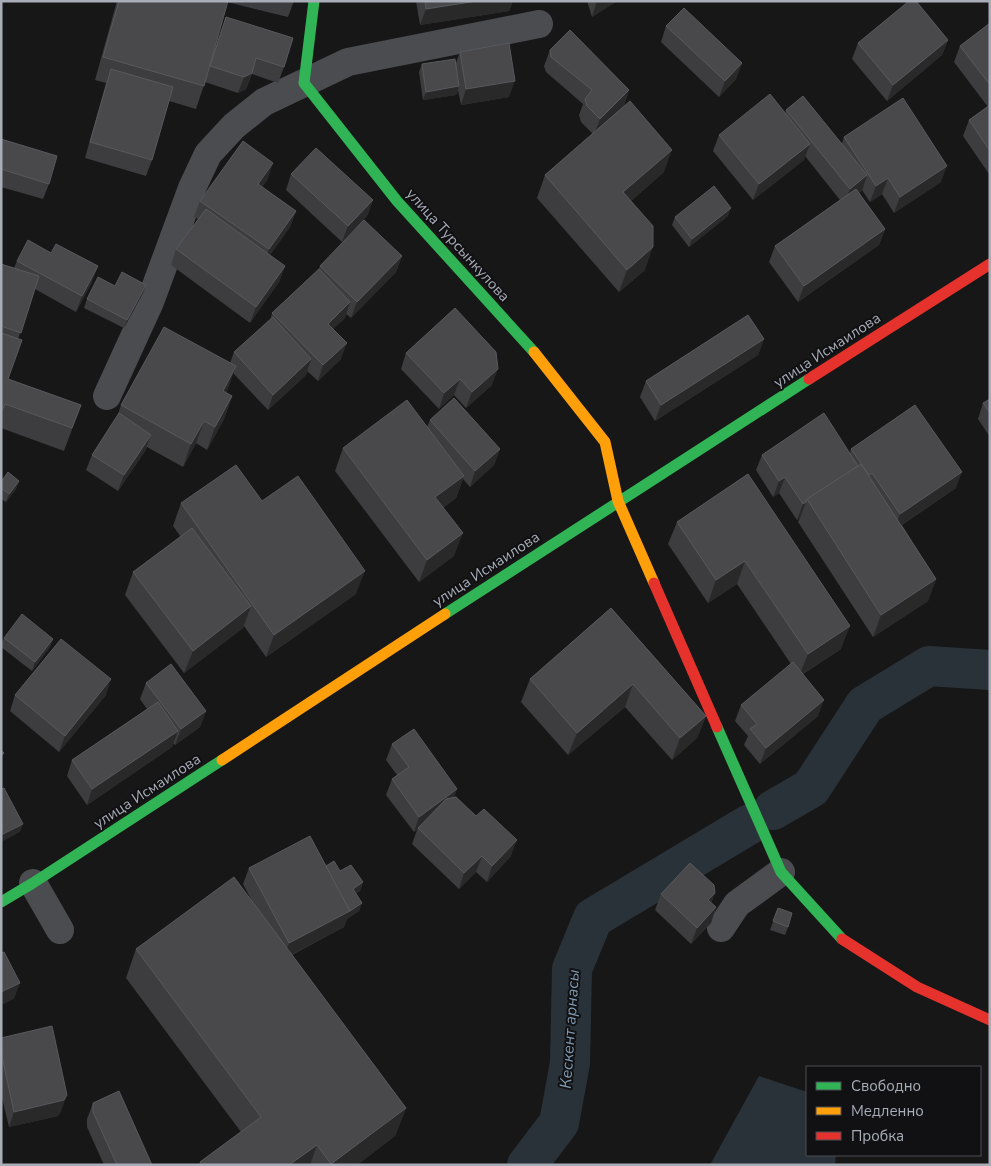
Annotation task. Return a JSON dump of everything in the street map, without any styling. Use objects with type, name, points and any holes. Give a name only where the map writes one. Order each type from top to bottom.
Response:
[{"type":"street","points":[[304,83],[314,1]]},
{"type":"street","points":[[108,396],[150,302],[192,188],[208,154],[234,126],[264,102],[348,62],[539,24]]},
{"type":"street","name":"улица Турсынкулова","points":[[304,83],[397,201],[542,360],[605,442],[618,501],[781,872],[842,939],[917,987],[990,1020]]},
{"type":"street","name":"улица Исмаилова","points":[[1,902],[33,883],[618,501],[990,264]]},
{"type":"street","points":[[720,928],[737,904],[781,872]]},
{"type":"street","points":[[33,883],[60,930]]},
{"type":"shaded area","points":[[759,1076],[806,1092],[806,1156],[836,1156],[835,1165],[710,1165]]},
{"type":"building","points":[[119,1],[228,1],[204,86],[103,57]]},
{"type":"building","points":[[425,1],[477,1],[426,9]]},
{"type":"building","points":[[909,1],[916,1],[948,40],[893,85],[858,43]]},
{"type":"building","points":[[684,8],[742,63],[725,81],[666,26]]},
{"type":"building","points":[[226,17],[293,38],[284,67],[256,58],[252,73],[244,77],[210,66]]},
{"type":"building","points":[[990,23],[990,85],[960,46]]},
{"type":"building","points":[[570,30],[629,90],[600,119],[587,106],[585,99],[592,90],[551,57],[550,50]]},
{"type":"building","points":[[509,43],[515,81],[466,89],[460,52]]},
{"type":"building","points":[[455,59],[459,86],[426,92],[422,64]]},
{"type":"building","points":[[111,69],[173,87],[152,160],[90,142]]},
{"type":"building","points":[[770,94],[810,144],[759,184],[719,135]]},
{"type":"building","points":[[803,96],[867,175],[850,189],[786,110]]},
{"type":"building","points":[[903,98],[947,166],[900,197],[888,178],[876,186],[844,137]]},
{"type":"building","points":[[630,101],[672,150],[623,192],[653,226],[653,247],[627,270],[545,175]]},
{"type":"building","points":[[990,105],[990,151],[969,120]]},
{"type":"building","points":[[1,139],[57,156],[49,184],[1,169]]},
{"type":"building","points":[[243,141],[273,163],[258,184],[296,211],[269,249],[200,201]]},
{"type":"building","points":[[316,148],[373,200],[348,226],[291,174]]},
{"type":"building","points":[[714,186],[731,208],[692,239],[675,217]]},
{"type":"building","points":[[856,189],[885,229],[804,286],[775,246]]},
{"type":"building","points":[[206,209],[285,266],[256,307],[176,249]]},
{"type":"building","points":[[364,220],[402,256],[357,302],[320,266]]},
{"type":"building","points":[[28,240],[51,253],[56,244],[98,266],[82,296],[17,261]]},
{"type":"building","points":[[1,264],[39,276],[21,333],[1,326]]},
{"type":"building","points":[[319,269],[350,302],[328,324],[347,343],[323,365],[272,313]]},
{"type":"building","points":[[122,272],[146,285],[127,320],[87,299],[98,277],[115,286]]},
{"type":"building","points":[[455,308],[496,352],[498,369],[472,392],[460,379],[444,393],[406,353]]},
{"type":"building","points":[[748,315],[764,339],[661,405],[646,381]]},
{"type":"building","points":[[273,317],[311,359],[273,395],[234,352]]},
{"type":"building","points":[[164,327],[236,366],[223,391],[232,396],[215,427],[204,421],[191,444],[121,405]]},
{"type":"building","points":[[1,333],[22,340],[8,379],[81,405],[72,428],[5,404],[1,413]]},
{"type":"building","points":[[454,398],[500,449],[475,471],[430,420]]},
{"type":"building","points":[[990,399],[990,413],[983,403]]},
{"type":"building","points":[[407,400],[464,476],[435,497],[463,533],[427,560],[343,448]]},
{"type":"building","points":[[915,405],[962,472],[900,514],[872,473],[869,475],[851,449]]},
{"type":"building","points":[[119,413],[151,435],[124,475],[92,455]]},
{"type":"building","points":[[824,413],[858,466],[807,499],[803,504],[785,477],[779,481],[762,455]]},
{"type":"building","points":[[861,464],[936,579],[881,615],[807,499]]},
{"type":"building","points":[[236,465],[262,501],[298,476],[365,571],[274,635],[181,503]]},
{"type":"building","points":[[8,472],[19,481],[9,494],[1,488],[1,482]]},
{"type":"building","points":[[748,474],[850,626],[808,654],[745,561],[716,580],[677,522]]},
{"type":"building","points":[[192,528],[251,606],[193,651],[133,572]]},
{"type":"building","points":[[611,608],[706,716],[680,738],[633,684],[577,733],[530,679]]},
{"type":"building","points":[[22,614],[53,639],[35,662],[4,638]]},
{"type":"building","points":[[61,639],[111,679],[65,736],[15,695]]},
{"type":"building","points":[[793,662],[824,700],[766,748],[750,729],[757,724],[741,705]]},
{"type":"building","points":[[171,664],[206,711],[181,729],[146,683]]},
{"type":"building","points":[[158,702],[178,731],[92,789],[72,760]]},
{"type":"building","points":[[414,729],[457,789],[419,817],[392,779],[409,767],[392,744]]},
{"type":"building","points":[[4,788],[23,824],[1,835],[1,789]]},
{"type":"building","points":[[456,797],[476,816],[484,809],[517,840],[492,866],[482,856],[464,873],[418,828],[446,799]]},
{"type":"building","points":[[310,836],[350,911],[289,943],[249,868]]},
{"type":"building","points":[[334,861],[340,871],[351,865],[363,882],[353,889],[362,903],[350,911],[326,866]]},
{"type":"building","points":[[690,863],[714,885],[715,893],[708,900],[716,907],[697,928],[661,894]]},
{"type":"building","points":[[234,877],[406,1108],[331,1164],[317,1145],[289,1165],[202,1165],[200,1162],[261,1117],[136,949]]},
{"type":"building","points":[[778,908],[792,913],[788,927],[773,921]]},
{"type":"building","points":[[4,952],[20,983],[1,992],[1,953]]},
{"type":"building","points":[[52,1026],[67,1095],[64,1100],[14,1112],[1,1052],[1,1038]]},
{"type":"building","points":[[119,1091],[152,1165],[117,1165],[93,1112],[93,1103]]},
{"type":"waterway","name":"Кескент арнасы","points":[[773,810],[811,788],[865,705],[929,666],[990,670]]},
{"type":"waterway","name":"Кескент арнасы","points":[[527,1165],[559,1123],[570,1063],[572,969],[593,918],[750,824]]},
{"type":"traffic: fast","points":[[314,1],[304,83],[397,201],[534,352]]},
{"type":"traffic: fast","points":[[445,614],[809,379]]},
{"type":"traffic: fast","points":[[717,727],[781,872],[842,939]]},
{"type":"traffic: fast","points":[[1,902],[222,760]]},
{"type":"traffic: slow","points":[[534,352],[605,442],[618,501],[654,583]]},
{"type":"traffic: slow","points":[[222,760],[445,614]]},
{"type":"traffic: jam","points":[[809,379],[990,264]]},
{"type":"traffic: jam","points":[[654,583],[717,727]]},
{"type":"traffic: jam","points":[[842,939],[917,987],[990,1020]]}]
